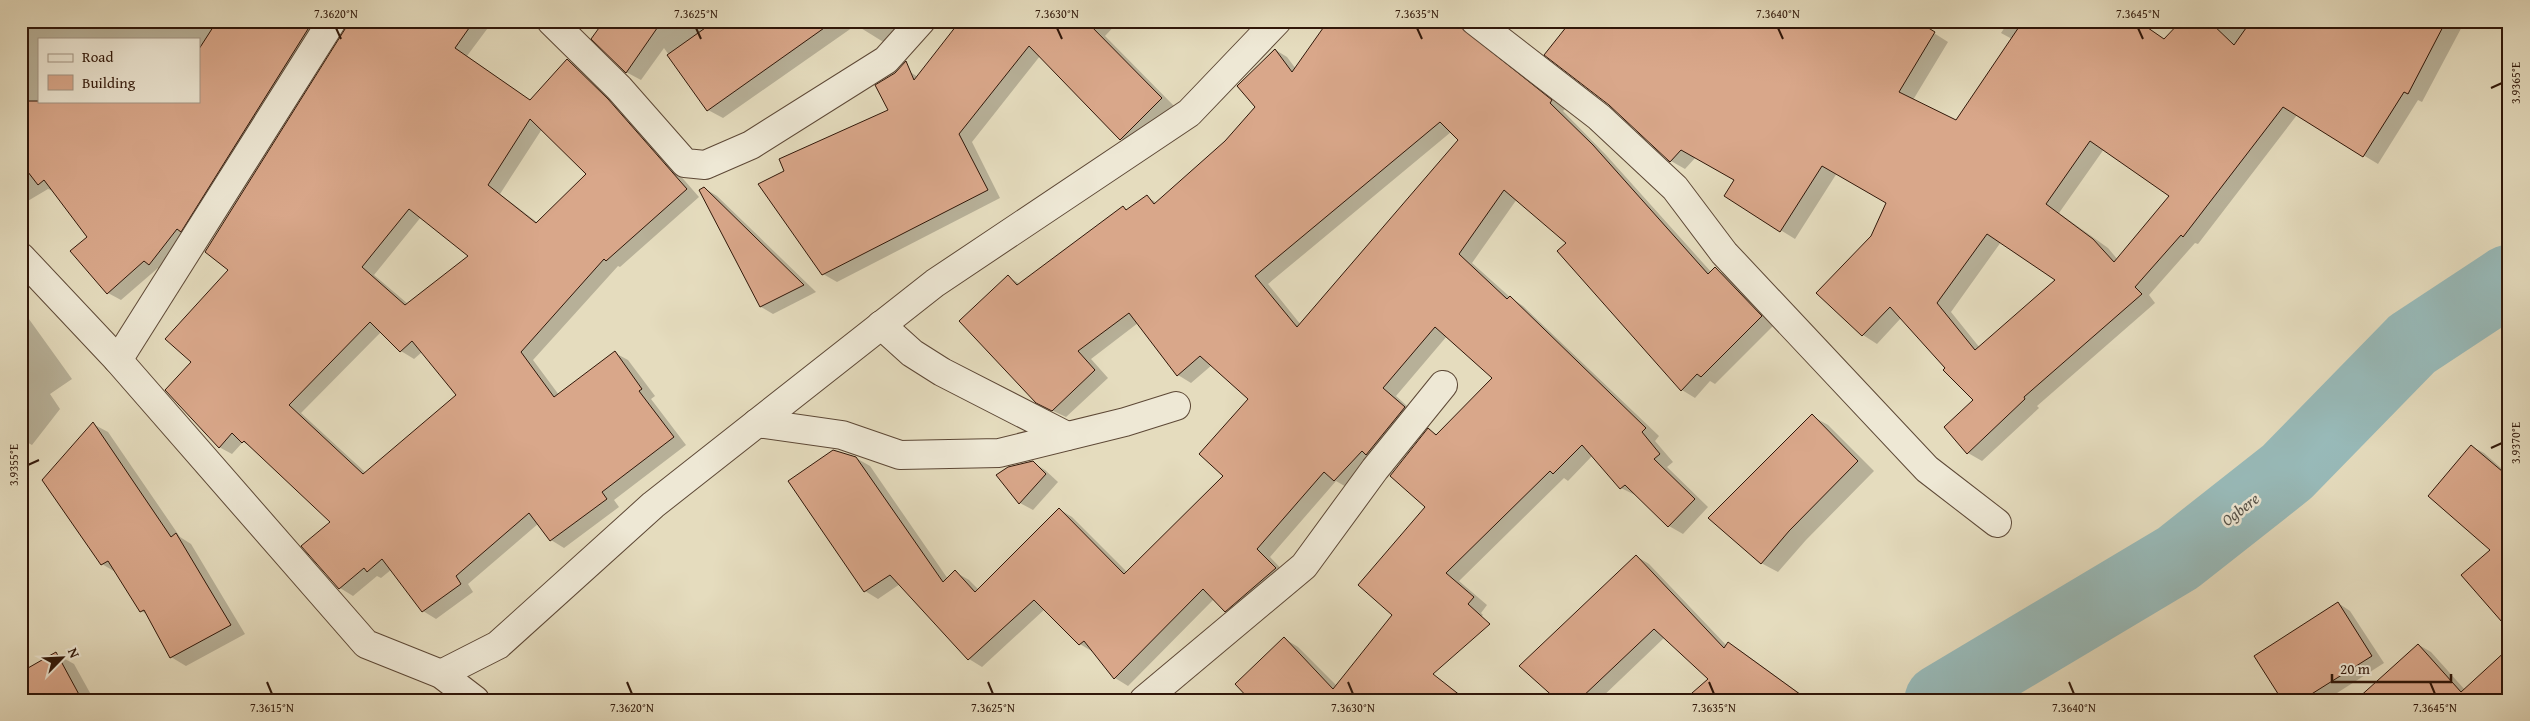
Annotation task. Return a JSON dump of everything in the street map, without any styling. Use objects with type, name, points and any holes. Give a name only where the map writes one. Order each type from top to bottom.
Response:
[{"type":"street","points":[[118,360],[332,21]]},
{"type":"street","points":[[552,21],[619,88],[685,164],[705,166],[751,145],[886,60],[921,21]]},
{"type":"street","points":[[441,674],[498,646],[653,505],[935,282],[1189,113],[1277,21]]},
{"type":"street","points":[[1475,21],[1599,117],[1675,188],[1724,252],[1927,469],[1997,522]]},
{"type":"street","points":[[21,257],[118,360],[366,644],[441,674],[474,700]]},
{"type":"street","points":[[882,325],[912,353],[942,372],[1067,436]]},
{"type":"street","points":[[1144,700],[1304,566],[1374,469],[1443,385]]},
{"type":"street","points":[[757,423],[842,435],[900,455],[1000,453],[1125,422],[1176,406]]},
{"type":"building","points":[[217,21],[313,21],[181,232],[177,229],[149,265],[144,261],[107,294],[70,251],[87,237],[44,180],[38,185],[21,163],[21,101],[200,102],[200,47]]},
{"type":"building","points":[[348,21],[474,21],[455,48],[530,100],[567,59],[608,99],[687,189],[606,261],[604,259],[521,352],[554,397],[615,351],[642,389],[639,391],[674,437],[602,492],[607,499],[550,541],[529,513],[456,576],[461,584],[422,612],[382,559],[367,572],[364,568],[339,589],[301,546],[330,522],[244,441],[242,443],[232,433],[219,448],[165,390],[191,362],[165,339],[228,270],[205,252],[345,29]],"holes":[[[530,119],[586,174],[536,223],[488,185]],[[409,209],[468,256],[405,305],[362,267]],[[370,322],[400,352],[412,341],[456,395],[363,474],[289,405]]]},
{"type":"building","points":[[604,21],[662,21],[626,73],[591,39]]},
{"type":"building","points":[[715,21],[834,21],[707,111],[667,55]]},
{"type":"building","points":[[960,21],[1086,21],[1162,98],[1120,140],[1029,46],[959,134],[988,190],[822,275],[758,184],[784,171],[779,159],[888,110],[875,85],[895,73],[906,61],[914,80]]},
{"type":"building","points":[[1328,21],[1453,21],[1552,100],[1550,103],[1593,145],[1708,274],[1715,267],[1762,316],[1701,377],[1697,374],[1681,391],[1557,251],[1566,243],[1504,190],[1459,254],[1507,299],[1510,296],[1646,428],[1642,432],[1660,454],[1654,459],[1695,499],[1668,527],[1625,485],[1620,489],[1582,445],[1553,474],[1550,471],[1446,573],[1474,597],[1468,604],[1490,624],[1433,674],[1466,700],[1250,700],[1235,684],[1284,637],[1333,689],[1392,615],[1358,585],[1425,507],[1390,476],[1428,428],[1436,435],[1492,378],[1435,327],[1383,388],[1405,407],[1366,455],[1362,451],[1334,481],[1324,472],[1257,549],[1276,568],[1225,612],[1203,589],[1114,679],[1084,641],[1079,645],[1034,600],[968,660],[890,575],[864,592],[788,481],[833,450],[856,457],[943,582],[955,570],[975,592],[1059,508],[1124,574],[1223,476],[1199,454],[1248,399],[1200,356],[1177,376],[1129,313],[1078,351],[1095,370],[1052,411],[1036,403],[959,321],[1008,275],[1017,285],[1123,206],[1126,210],[1147,195],[1154,204],[1225,141],[1255,107],[1237,86],[1275,49],[1292,72]],"holes":[[[1440,122],[1458,140],[1297,327],[1255,276]]]},
{"type":"building","points":[[1571,21],[1917,21],[1935,32],[1899,92],[1956,120],[2023,21],[2138,21],[2164,39],[2181,21],[2209,21],[2234,45],[2251,21],[2446,21],[2408,94],[2404,92],[2363,157],[2283,107],[2183,237],[2181,235],[2135,287],[2142,294],[2024,397],[2025,399],[1967,454],[1944,427],[1973,400],[1943,370],[1945,368],[1890,307],[1862,336],[1816,293],[1871,236],[1886,203],[1822,166],[1780,232],[1724,196],[1734,180],[1681,150],[1670,162],[1609,105],[1544,55]],"holes":[[[2090,141],[2169,196],[2114,262],[2093,239],[2046,204]],[[1987,234],[2055,280],[1975,350],[1937,303]]]},
{"type":"building","points":[[704,187],[804,285],[760,307],[699,190]]},
{"type":"building","points":[[1812,414],[1858,461],[1789,531],[1761,564],[1708,518]]},
{"type":"building","points":[[93,422],[171,537],[176,533],[231,625],[170,658],[144,610],[140,612],[108,561],[101,565],[42,480]]},
{"type":"building","points":[[2471,445],[2509,477],[2509,630],[2461,575],[2490,550],[2428,496]]},
{"type":"building","points":[[1033,461],[1046,474],[1019,504],[996,475],[1008,467]]},
{"type":"building","points":[[1636,555],[1724,648],[1728,642],[1808,700],[1684,700],[1708,679],[1654,629],[1579,700],[1557,700],[1519,666]]},
{"type":"building","points":[[2338,602],[2372,656],[2302,700],[2282,700],[2254,656]]},
{"type":"building","points":[[2418,644],[2461,692],[2509,648],[2509,700],[2356,700]]},
{"type":"building","points":[[56,652],[82,700],[21,700],[21,672]]},
{"type":"waterway","name":"Ogbere","points":[[1940,700],[2178,558],[2287,472],[2412,344],[2509,280]]}]
